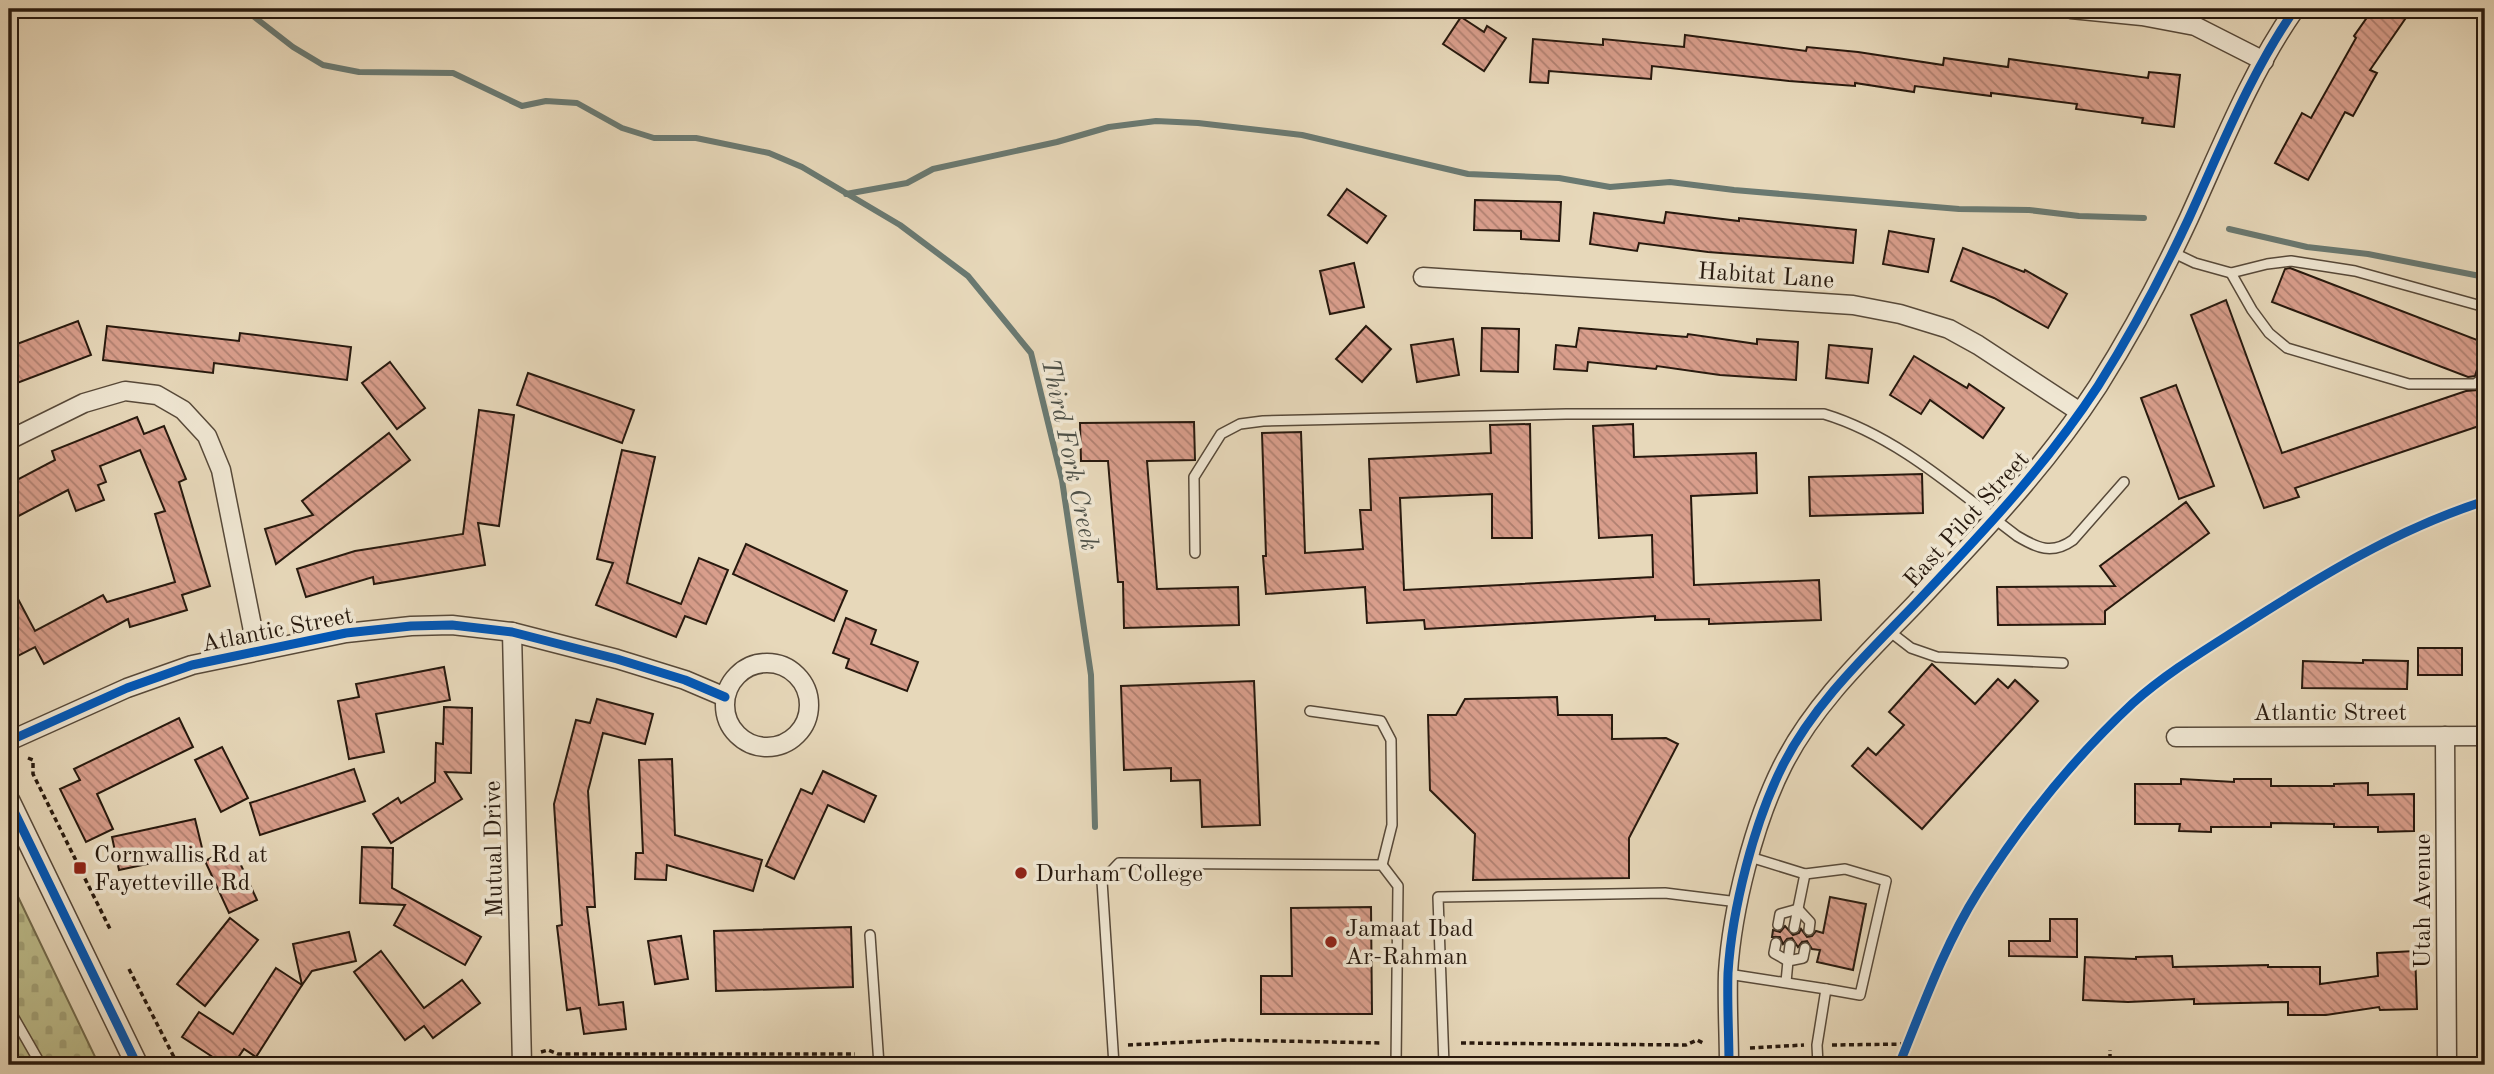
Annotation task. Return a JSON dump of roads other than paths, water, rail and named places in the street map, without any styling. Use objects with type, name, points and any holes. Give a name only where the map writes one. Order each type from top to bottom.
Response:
[{"type":"street","points":[[2071,9],[2142,16],[2195,26],[2264,61]]},
{"type":"street","name":"East Pilot Street","points":[[1729,1065],[1728,974],[1738,902],[1760,819],[1783,764],[1815,714],[1850,671],[1994,519],[2060,443],[2138,319],[2264,61],[2295,9]]},
{"type":"street","name":"Habitat Lane","points":[[1423,276],[1853,305],[1888,312],[1949,329],[2080,412]]},
{"type":"street","points":[[9,440],[85,403],[125,391],[157,395],[183,410],[207,436],[221,470],[257,651]]},
{"type":"street","name":"Atlantic Street","points":[[9,741],[127,688],[192,665],[346,633],[411,626],[471,626],[512,632],[617,659],[685,680],[725,697]]},
{"type":"street","name":"Mutual Drive","points":[[512,632],[522,1065]]},
{"type":"street","points":[[775,663],[795,673],[807,691],[809,713],[799,734],[781,746],[759,747],[739,737],[726,719],[725,697],[735,677],[753,664],[775,663]]},
{"type":"street","name":"Utah Avenue","points":[[2445,736],[2447,1065]]},
{"type":"street","name":"Atlantic Street","points":[[2176,737],[2485,736]]},
{"type":"street","points":[[9,802],[137,1065]]},
{"type":"lane","points":[[2172,252],[2195,263],[2231,273],[2291,261],[2355,271],[2485,307]]},
{"type":"lane","points":[[2231,273],[2269,333],[2287,348],[2409,384],[2474,384],[2485,377]]},
{"type":"lane","points":[[1195,553],[1194,477],[1221,434],[1240,424],[1263,421],[1598,414],[1824,414],[1853,422],[1885,440],[2035,547],[2051,550],[2063,547],[2073,540],[2124,482]]},
{"type":"lane","points":[[1889,631],[1911,648],[1937,657],[2063,663]]},
{"type":"lane","points":[[1310,711],[1381,721],[1391,740],[1392,825],[1382,865]]},
{"type":"lane","points":[[1728,974],[1860,995],[1886,881],[1845,869],[1805,874],[1750,857]]},
{"type":"lane","points":[[1114,1065],[1102,881],[1119,863],[1382,865]]},
{"type":"lane","points":[[1382,865],[1398,886],[1396,1065]]},
{"type":"lane","points":[[1794,928],[1805,874]]},
{"type":"lane","points":[[1444,1065],[1438,897],[1665,893],[1738,902]]},
{"type":"lane","points":[[1779,925],[1780,914],[1798,909]]},
{"type":"lane","points":[[1798,909],[1810,922],[1809,930]]},
{"type":"lane","points":[[870,935],[879,1065]]},
{"type":"lane","points":[[1776,943],[1774,953],[1788,961],[1803,958],[1805,948]]},
{"type":"lane","points":[[1786,982],[1790,945]]},
{"type":"lane","points":[[1818,1065],[1826,989]]},
{"type":"lane","points":[[9,1009],[41,1065]]},
{"type":"waterway","name":"Third Fork Creek","points":[[244,9],[293,47],[323,65],[359,72],[453,73],[522,106],[546,101],[577,103],[622,128],[654,138],[696,138],[769,153],[802,167],[900,225],[968,276],[1031,353],[1062,480],[1091,675],[1095,827]]},
{"type":"waterway","points":[[846,194],[907,183],[933,169],[1057,142],[1109,127],[1156,121],[1302,135],[1468,174],[1559,178],[1610,187],[1670,182],[1959,209],[2029,210],[2079,216],[2144,218]]},
{"type":"waterway","points":[[2229,229],[2307,247],[2368,254],[2485,277]]},
{"type":"place","name":"Cornwallis Rd at Fayetteville Rd","points":[[80,868]]},
{"type":"place","name":"Durham College","points":[[1021,873]]},
{"type":"place","name":"Jamaat Ibad Ar-Rahman","points":[[1331,942]]}]
